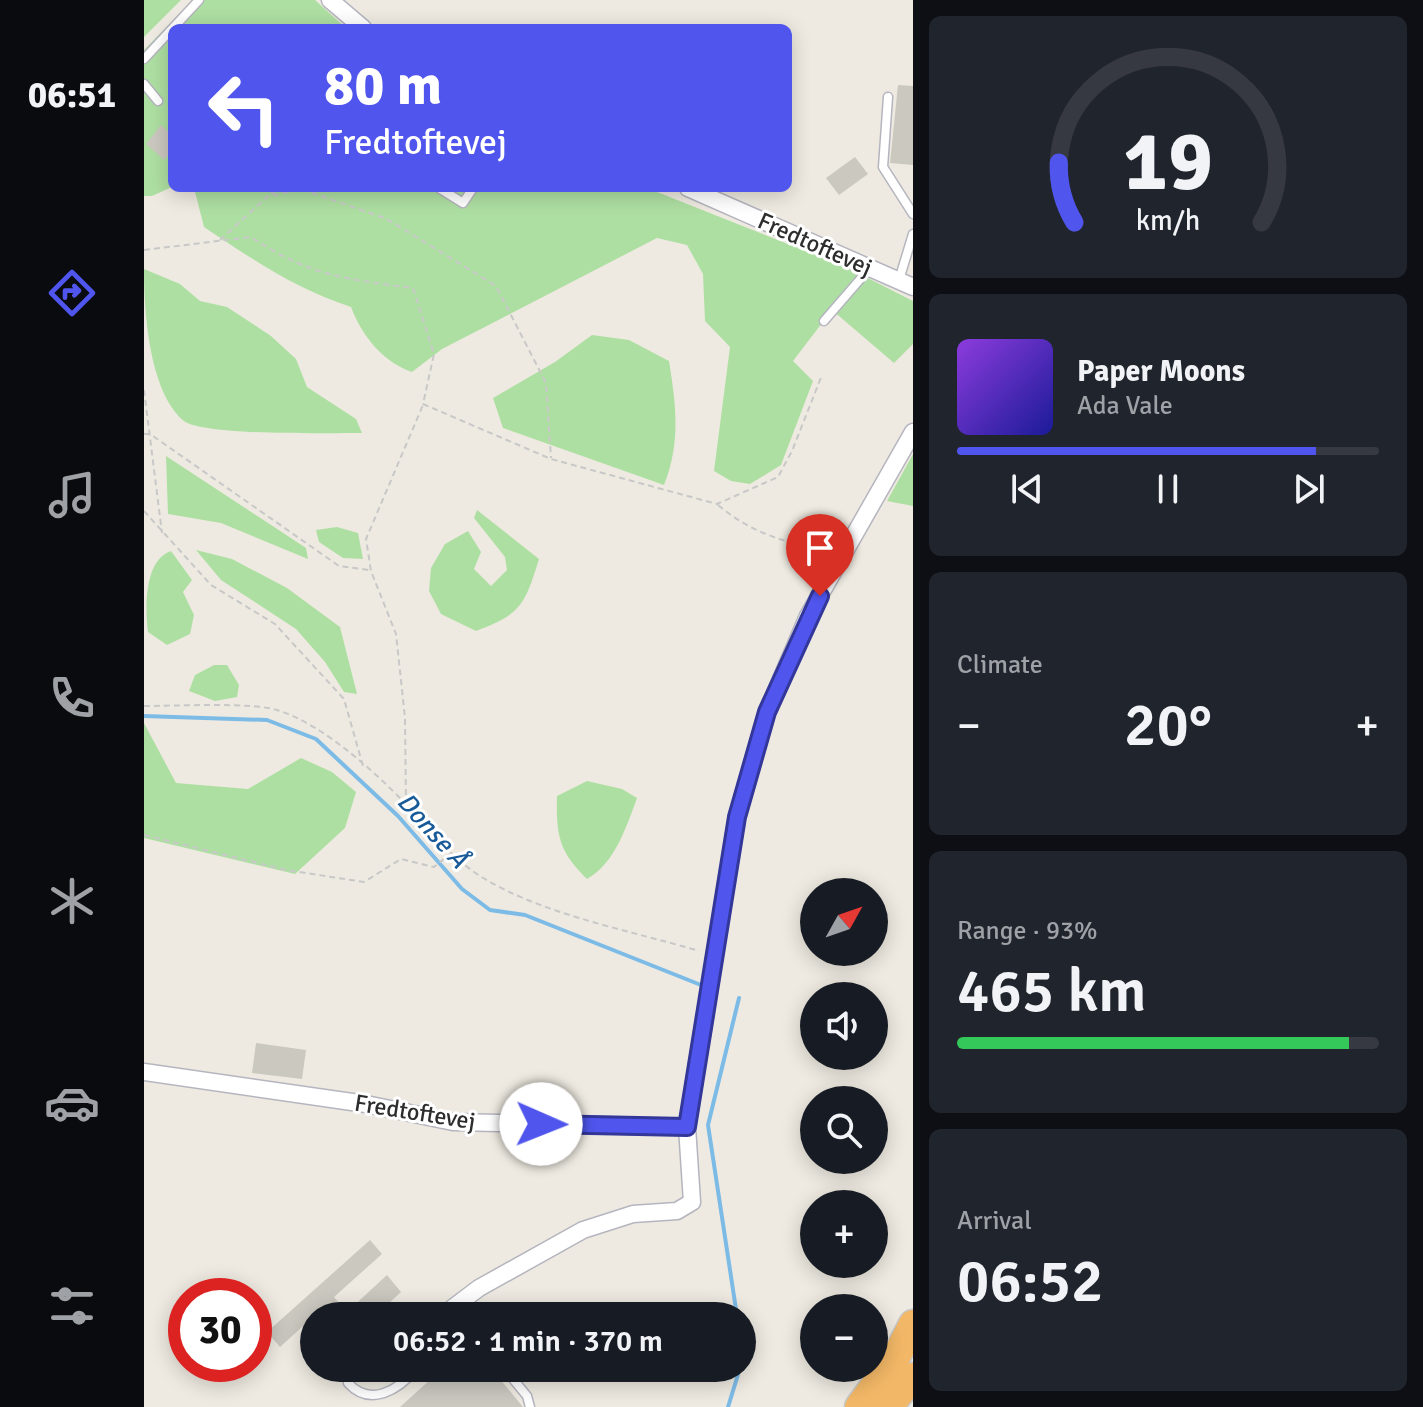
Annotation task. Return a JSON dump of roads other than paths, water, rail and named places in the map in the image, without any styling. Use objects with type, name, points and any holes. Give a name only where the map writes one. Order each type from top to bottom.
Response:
[{"type":"highway","points":[[859,1407],[896,1357],[913,1324]]},
{"type":"highway","points":[[888,1407],[913,1377]]},
{"type":"street","points":[[330,0],[358,24]]},
{"type":"street","name":"Fredtoftevej","points":[[697,192],[906,284]]},
{"type":"street","points":[[464,1302],[479,1288],[583,1230],[633,1214],[677,1211],[692,1202],[687,1127],[717,957],[737,817],[767,712],[808,616],[913,432]]},
{"type":"street","name":"Fredtoftevej","points":[[144,1072],[366,1104],[453,1122],[687,1127]]},
{"type":"lane","points":[[176,24],[199,0]]},
{"type":"lane","points":[[144,59],[168,32]]},
{"type":"lane","points":[[144,84],[158,101]]},
{"type":"lane","points":[[888,97],[883,167],[913,214]]},
{"type":"lane","points":[[445,192],[463,203],[470,192]]},
{"type":"lane","name":"Fredtoftevej","points":[[906,284],[913,234]]},
{"type":"lane","points":[[824,321],[869,269]]},
{"type":"lane","points":[[348,1382],[354,1394],[363,1401],[377,1405],[404,1382]]},
{"type":"lane","points":[[516,1382],[527,1396],[530,1407]]},
{"type":"waterway","name":"Donse Å","points":[[144,716],[267,720],[316,739],[398,816],[462,889],[490,910],[525,915],[701,985]]},
{"type":"waterway","name":"Donse Å","points":[[735,1302],[708,1125],[739,998]]},
{"type":"waterway","name":"Donse Å","points":[[728,1407],[736,1382]]}]
